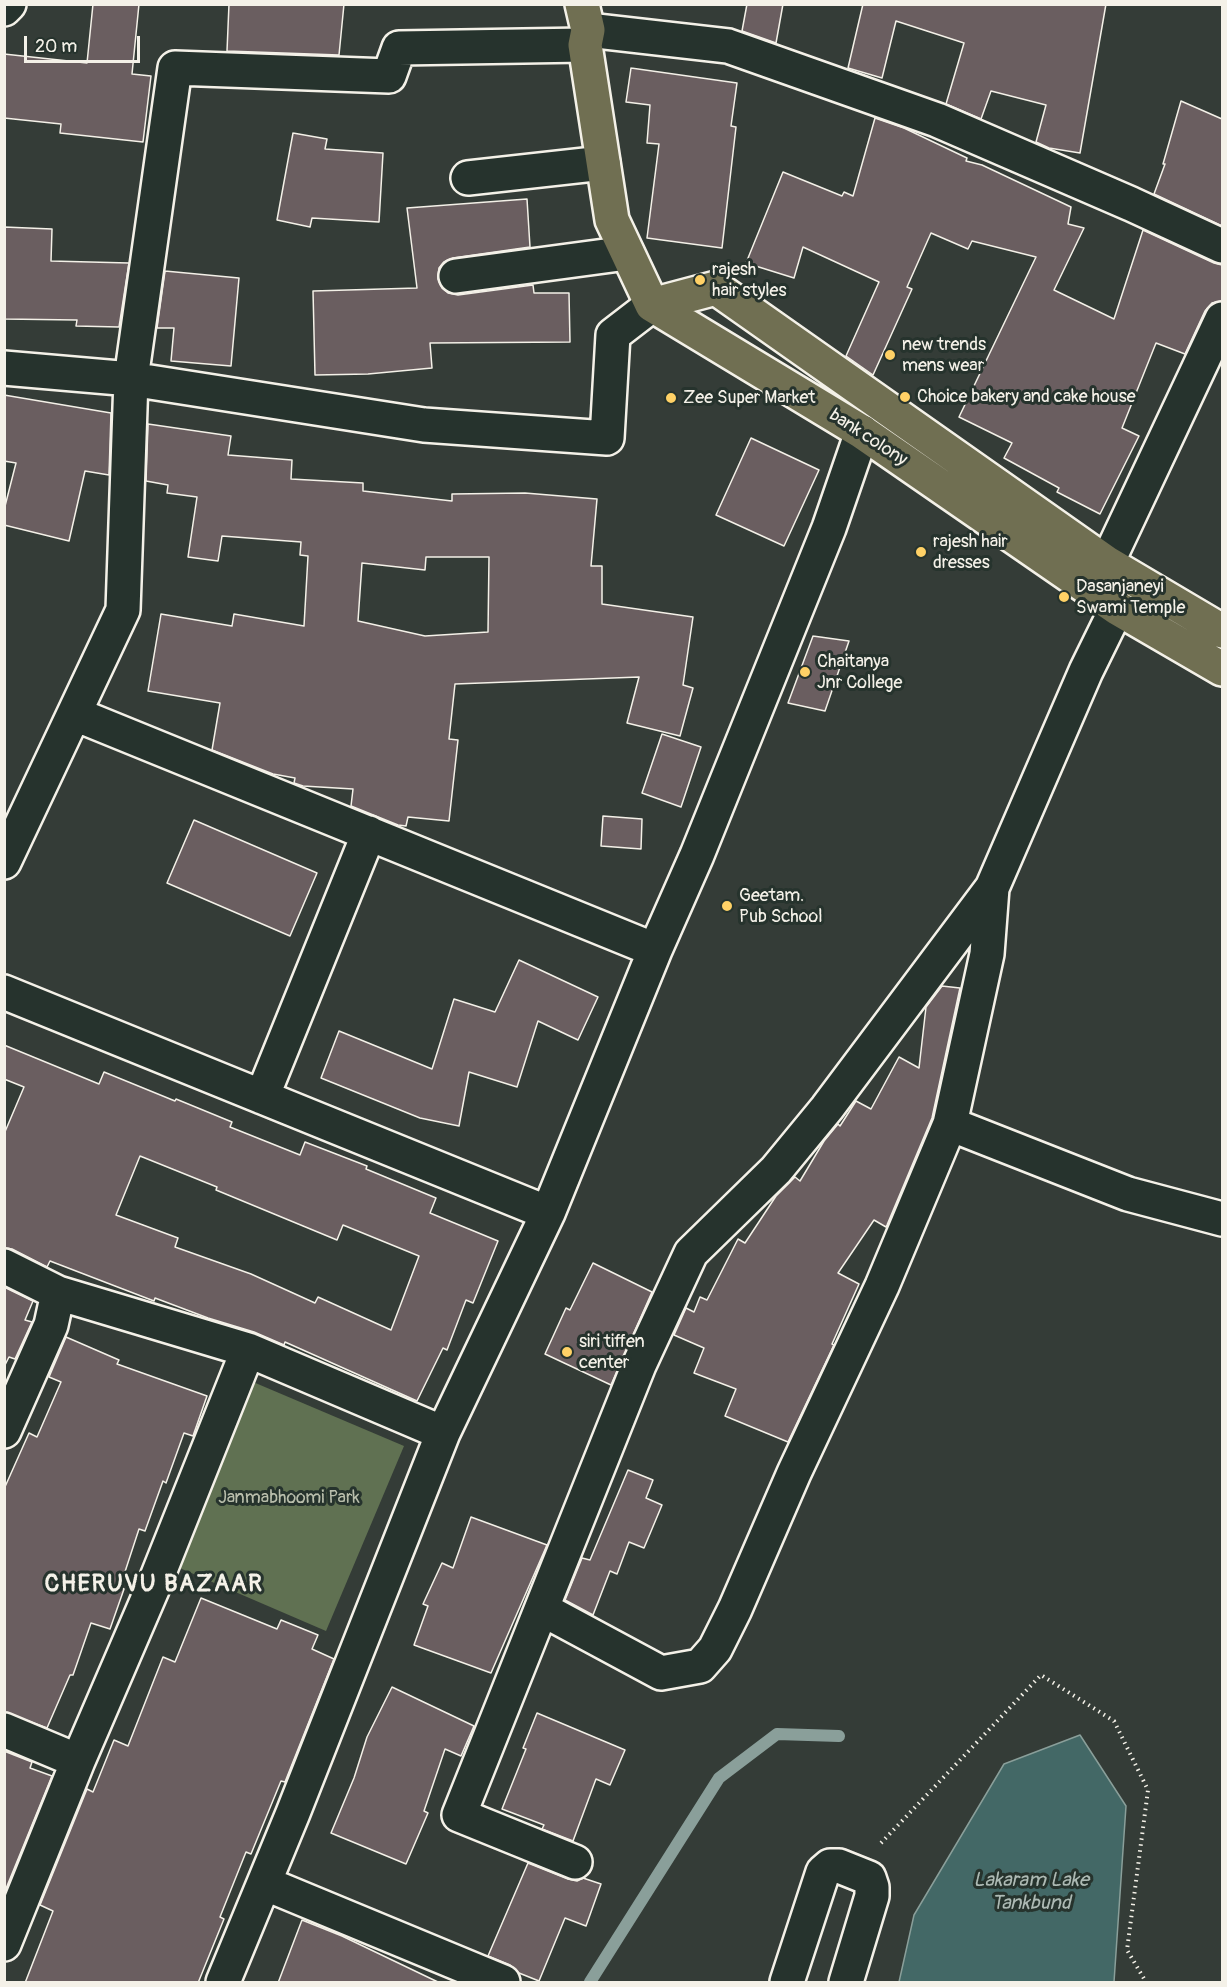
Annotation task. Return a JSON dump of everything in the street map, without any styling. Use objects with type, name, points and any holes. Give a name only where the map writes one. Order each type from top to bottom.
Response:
[{"type":"main road","points":[[585,26],[612,220],[652,305],[716,288],[1098,576],[1222,631]]},
{"type":"main road","name":"bank colony","points":[[652,305],[1098,576],[1116,608],[1222,669]]},
{"type":"street","points":[[4,9],[9,4]]},
{"type":"street","points":[[4,862],[123,610],[131,379],[174,68],[389,76],[399,48],[585,26],[728,45],[937,120],[1222,246]]},
{"type":"street","points":[[468,178],[603,163]]},
{"type":"street","points":[[456,276],[627,253]]},
{"type":"street","points":[[4,368],[131,379],[424,424],[607,438],[613,335],[652,305]]},
{"type":"street","points":[[1098,576],[1222,319]]},
{"type":"street","points":[[223,1983],[293,1813],[443,1433],[548,1214],[655,950],[697,855],[829,528],[862,432]]},
{"type":"street","points":[[575,1862],[459,1815],[634,1376],[691,1253],[776,1170],[827,1108],[902,1005],[992,888],[1086,671],[1116,608]]},
{"type":"street","points":[[75,714],[655,950]]},
{"type":"street","points":[[262,1097],[369,833]]},
{"type":"street","points":[[542,1609],[661,1673],[699,1666],[715,1649],[882,1286],[950,1124],[987,954],[992,888]]},
{"type":"street","points":[[4,992],[548,1214]]},
{"type":"street","points":[[950,1124],[1128,1194],[1222,1220]]},
{"type":"street","points":[[4,1266],[58,1293],[248,1350],[443,1433]]},
{"type":"street","points":[[4,1431],[51,1325],[58,1293]]},
{"type":"street","points":[[4,1944],[78,1761],[154,1585],[248,1350]]},
{"type":"street","points":[[4,1730],[78,1761]]},
{"type":"street","points":[[787,1983],[823,1872],[830,1866],[839,1866],[869,1878],[872,1887],[872,1896],[846,1983]]},
{"type":"street","points":[[264,1883],[502,1982]]},
{"type":"path","points":[[853,1872],[1041,1676],[1114,1721],[1148,1790],[1127,1950],[1146,1983]]},
{"type":"green space","name":"Janmabhoomi Park","points":[[246,1379],[404,1446],[326,1631],[168,1563]]},
{"type":"water","name":"Lakaram Lake Tankbund","points":[[1080,1735],[1126,1806],[1114,1982],[899,1982],[914,1915],[1004,1764]]},
{"type":"building","points":[[93,4],[139,4],[132,74],[151,76],[143,142],[60,133],[61,124],[4,118],[4,54],[87,63]]},
{"type":"building","points":[[229,4],[344,4],[339,55],[227,51]]},
{"type":"building","points":[[747,4],[783,4],[776,43],[742,31]]},
{"type":"building","points":[[863,4],[1106,4],[1080,153],[1049,148],[1036,142],[1046,105],[991,91],[981,119],[946,104],[964,43],[896,21],[882,78],[848,68]]},
{"type":"building","points":[[631,68],[737,83],[731,126],[736,127],[722,248],[647,238],[659,144],[647,143],[650,105],[626,102]]},
{"type":"building","points":[[1181,101],[1222,119],[1222,226],[1154,194],[1165,164],[1163,164]]},
{"type":"building","points":[[875,118],[904,128],[967,158],[966,161],[982,165],[1071,207],[1068,224],[1084,228],[1054,290],[1114,319],[1143,230],[1222,265],[1222,301],[1212,303],[1205,311],[1185,354],[1156,343],[1122,428],[1139,436],[1100,514],[1057,492],[1059,488],[1004,458],[1012,443],[959,417],[1036,257],[972,241],[968,249],[931,233],[907,287],[912,289],[873,375],[846,356],[879,282],[803,247],[794,278],[746,263],[783,172],[842,196],[844,192],[853,196]]},
{"type":"building","points":[[293,133],[327,139],[325,149],[383,153],[379,222],[312,218],[310,227],[277,220]]},
{"type":"building","points":[[527,199],[530,247],[453,258],[444,262],[439,268],[438,279],[442,288],[448,293],[458,295],[533,285],[534,293],[569,293],[570,342],[430,343],[432,368],[368,374],[315,375],[313,291],[417,288],[407,208]]},
{"type":"building","points":[[4,227],[52,229],[51,261],[129,263],[119,327],[76,326],[77,320],[4,319]]},
{"type":"building","points":[[165,271],[239,278],[231,366],[171,361],[174,328],[157,328]]},
{"type":"building","points":[[4,395],[111,413],[109,475],[85,471],[69,541],[4,525],[4,510],[16,463],[4,461]]},
{"type":"building","points":[[148,424],[231,436],[228,455],[292,460],[291,479],[363,483],[363,491],[452,501],[452,494],[525,493],[597,499],[591,566],[602,566],[602,604],[693,617],[683,685],[693,688],[680,736],[627,723],[639,677],[455,684],[449,739],[458,740],[449,821],[408,817],[406,826],[351,806],[353,789],[303,786],[294,783],[295,778],[273,774],[212,750],[220,703],[148,691],[161,614],[232,626],[234,614],[304,626],[308,556],[300,555],[301,542],[222,536],[218,561],[188,557],[197,497],[167,493],[168,485],[146,481]],"holes":[[[426,557],[489,557],[488,632],[425,636],[358,621],[362,563],[425,570]]]},
{"type":"building","points":[[751,438],[819,470],[784,546],[716,515]]},
{"type":"building","name":"Chaitanya Jnr College","points":[[813,636],[849,641],[825,711],[788,703]]},
{"type":"building","points":[[662,734],[701,747],[681,807],[642,793]]},
{"type":"building","points":[[603,816],[642,819],[641,849],[601,846]]},
{"type":"building","points":[[194,820],[317,873],[290,936],[167,883]]},
{"type":"building","points":[[519,960],[598,997],[578,1040],[538,1021],[517,1087],[469,1072],[459,1126],[420,1118],[321,1078],[339,1031],[432,1069],[454,999],[495,1012]]},
{"type":"building","points":[[942,986],[960,988],[932,1118],[886,1227],[874,1220],[838,1273],[859,1284],[832,1344],[834,1345],[788,1442],[725,1416],[736,1389],[694,1373],[704,1348],[674,1335],[686,1308],[694,1312],[700,1297],[707,1300],[738,1239],[745,1243],[776,1196],[795,1177],[800,1181],[824,1141],[838,1124],[840,1126],[856,1101],[871,1109],[899,1057],[919,1068],[926,1007]]},
{"type":"building","points":[[4,1045],[99,1084],[104,1072],[232,1122],[230,1127],[300,1155],[305,1142],[367,1166],[366,1169],[436,1198],[430,1213],[498,1241],[473,1303],[466,1300],[447,1350],[443,1348],[417,1401],[285,1342],[284,1345],[254,1332],[155,1298],[154,1301],[50,1261],[47,1267],[12,1249],[4,1248],[4,1134],[24,1087],[4,1079]],"holes":[[[140,1156],[217,1187],[216,1190],[337,1240],[343,1225],[419,1256],[391,1330],[318,1297],[315,1303],[251,1274],[175,1247],[178,1238],[116,1215]]]},
{"type":"building","points":[[593,1263],[652,1292],[611,1385],[545,1354],[566,1308],[570,1310]]},
{"type":"building","points":[[4,1287],[33,1301],[25,1320],[32,1322],[15,1359],[9,1357],[4,1367]]},
{"type":"building","points":[[66,1337],[119,1360],[117,1364],[207,1396],[193,1436],[184,1433],[145,1531],[139,1529],[120,1587],[124,1589],[110,1629],[91,1623],[73,1675],[70,1675],[47,1728],[4,1712],[4,1489],[29,1433],[37,1437],[61,1382],[49,1377]]},
{"type":"building","points":[[628,1470],[653,1480],[646,1498],[662,1505],[644,1548],[629,1542],[617,1574],[610,1571],[593,1615],[565,1600],[582,1558],[590,1560]]},
{"type":"building","points":[[471,1517],[547,1545],[491,1673],[414,1645],[428,1606],[423,1604],[442,1563],[453,1568]]},
{"type":"building","points":[[201,1598],[277,1629],[281,1620],[318,1635],[312,1649],[334,1659],[285,1782],[281,1781],[251,1854],[246,1852],[220,1917],[224,1919],[198,1983],[25,1983],[53,1911],[40,1905],[87,1789],[93,1792],[114,1740],[128,1746],[163,1657],[175,1662]]},
{"type":"building","points":[[392,1687],[474,1726],[461,1756],[445,1749],[424,1811],[428,1813],[406,1864],[331,1833],[354,1778],[367,1737]]},
{"type":"building","points":[[537,1713],[625,1750],[610,1785],[596,1779],[573,1841],[542,1829],[544,1825],[502,1809],[526,1749],[523,1748]]},
{"type":"building","points":[[4,1751],[32,1762],[30,1768],[52,1776],[5,1891]]},
{"type":"building","points":[[528,1863],[568,1879],[577,1881],[583,1878],[601,1884],[586,1926],[565,1918],[539,1981],[488,1956]]},
{"type":"building","points":[[302,1920],[342,1936],[440,1983],[278,1983]]},
{"type":"waterway","points":[[590,1982],[719,1778],[777,1734],[839,1736]]},
{"type":"place","name":"rajesh hair styles","points":[[700,280]]},
{"type":"place","name":"new trends mens wear","points":[[890,355]]},
{"type":"place","name":"Choice bakery and cake house","points":[[905,397]]},
{"type":"place","name":"Zee Super Market","points":[[671,398]]},
{"type":"place","name":"rajesh hair dresses","points":[[921,552]]},
{"type":"place","name":"Dasanjaneyi Swami Temple","points":[[1064,597]]},
{"type":"place","name":"Chaitanya Jnr College","points":[[805,672]]},
{"type":"place","name":"Geetam. Pub School","points":[[727,906]]},
{"type":"place","name":"siri tiffen center","points":[[567,1352]]},
{"type":"district","name":"CHERUVU BAZAAR","points":[[154,1585]]}]
